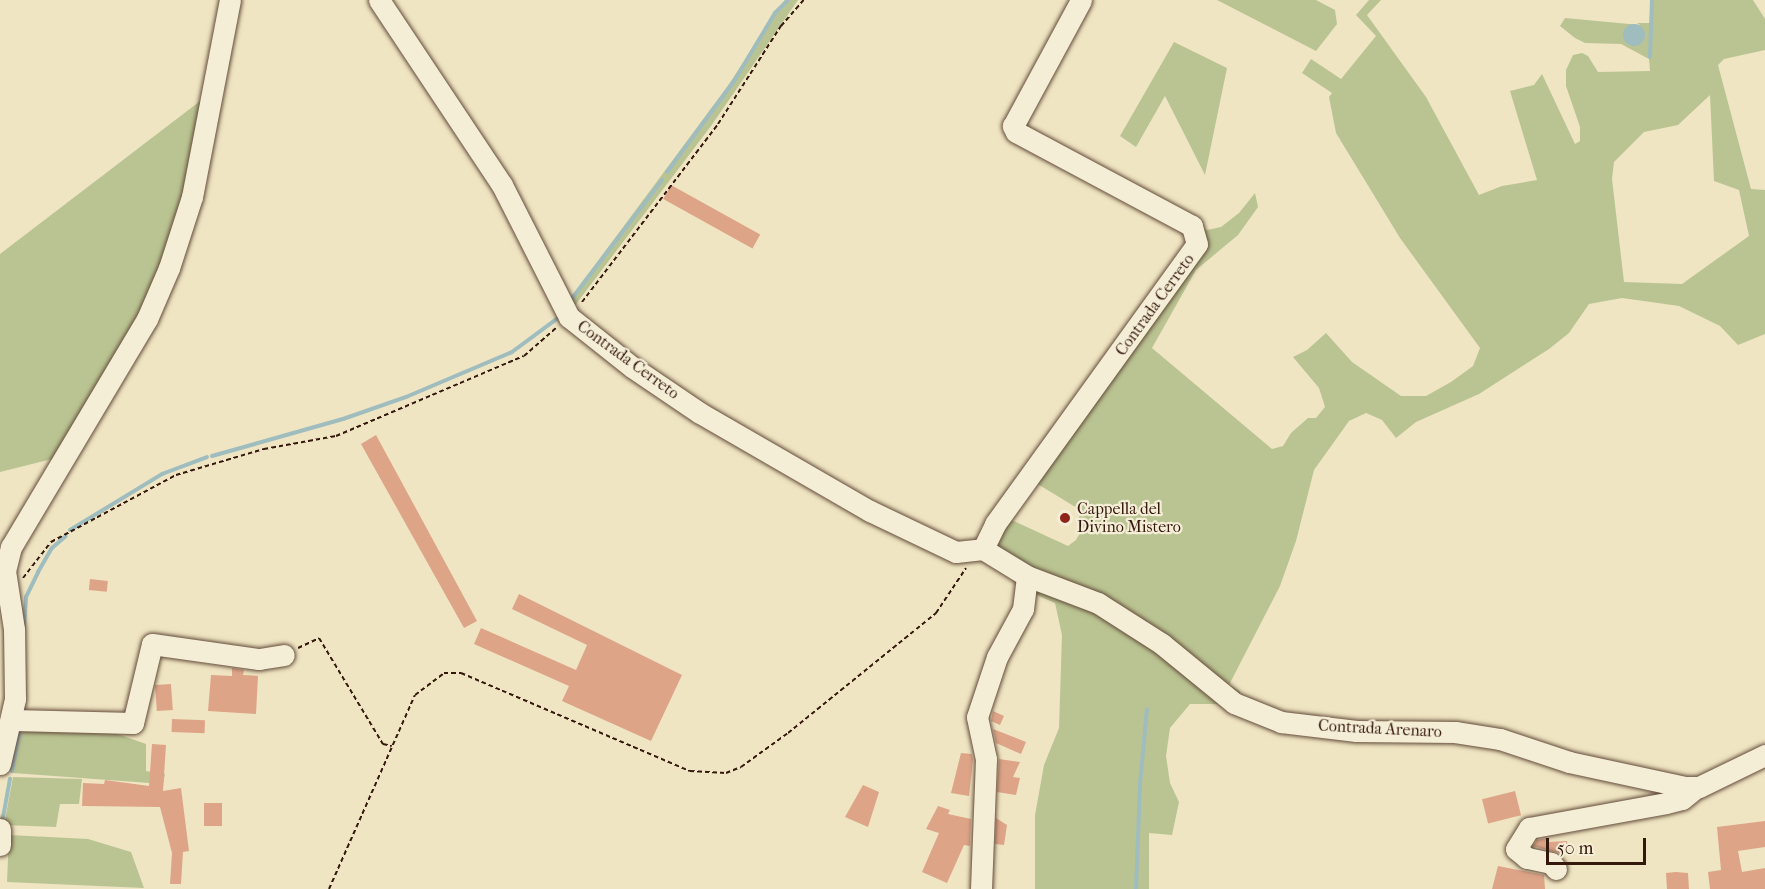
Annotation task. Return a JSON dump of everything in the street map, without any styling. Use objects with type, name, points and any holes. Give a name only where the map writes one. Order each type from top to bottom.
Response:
[{"type":"street","points":[[0,764],[13,720],[14,629],[5,571],[11,547],[147,318],[169,268],[192,197],[230,0]]},
{"type":"street","name":"Contrada Cerreto","points":[[378,0],[492,168],[525,225],[543,268],[569,317],[632,368],[755,445],[921,537],[957,552],[979,551],[1027,576]]},
{"type":"street","name":"Contrada Cerreto","points":[[979,551],[1006,508],[1197,244],[1192,226],[1016,132],[1013,126],[1081,0]]},
{"type":"street","points":[[981,889],[986,759],[977,717],[997,657],[1023,609],[1027,576]]},
{"type":"street","name":"Contrada Arenaro","points":[[1027,576],[1098,603],[1162,644],[1234,703],[1281,722],[1356,731],[1466,734],[1500,739],[1569,762],[1697,788]]},
{"type":"street","points":[[13,720],[133,723],[152,644],[259,659],[284,655]]},
{"type":"street","points":[[1556,869],[1551,863],[1527,858],[1516,849],[1530,828],[1682,799],[1697,788],[1765,754]]},
{"type":"street","points":[[0,829],[0,845]]},
{"type":"path","points":[[10,596],[51,543],[176,475],[264,449],[336,436],[524,356],[569,317],[718,124],[782,26],[804,0]]},
{"type":"path","points":[[329,889],[415,695],[444,673],[461,673],[690,771],[726,773],[741,767],[788,733],[936,613],[979,551]]},
{"type":"path","points":[[284,655],[320,638],[383,744],[392,746]]},
{"type":"green space","points":[[785,0],[798,0],[711,126],[570,312],[566,304],[727,87]]},
{"type":"green space","points":[[1217,0],[1316,0],[1335,10],[1337,24],[1316,51]]},
{"type":"green space","points":[[1369,0],[1381,0],[1367,15],[1426,97],[1479,195],[1502,186],[1537,180],[1510,91],[1534,85],[1542,74],[1575,144],[1580,141],[1580,127],[1566,86],[1566,70],[1573,55],[1582,53],[1588,56],[1598,72],[1650,71],[1649,59],[1621,44],[1585,43],[1575,38],[1560,26],[1565,18],[1640,25],[1637,23],[1650,23],[1651,0],[1753,0],[1765,19],[1765,50],[1724,59],[1718,65],[1751,189],[1765,190],[1765,334],[1738,345],[1720,326],[1679,306],[1622,298],[1589,304],[1569,333],[1549,349],[1479,394],[1416,422],[1396,438],[1382,420],[1366,413],[1349,421],[1314,470],[1296,541],[1280,586],[1229,685],[1240,691],[1238,710],[1220,704],[1190,704],[1170,728],[1166,756],[1170,783],[1179,802],[1172,835],[1149,833],[1149,889],[1035,889],[1035,815],[1044,765],[1059,728],[1062,635],[1055,603],[1034,594],[995,547],[1005,517],[1068,546],[1076,540],[1081,531],[1077,521],[1082,511],[1031,480],[1199,226],[1207,230],[1221,227],[1239,213],[1255,193],[1258,207],[1238,235],[1196,270],[1152,348],[1272,449],[1283,446],[1291,433],[1308,418],[1316,418],[1325,407],[1319,388],[1293,357],[1307,350],[1326,333],[1352,362],[1401,396],[1426,396],[1451,382],[1473,366],[1480,348],[1400,238],[1336,133],[1329,97],[1332,93],[1302,73],[1311,59],[1341,79],[1376,36],[1356,15]],"holes":[[[1710,95],[1714,181],[1739,190],[1749,236],[1682,284],[1624,282],[1612,179],[1614,162],[1644,132],[1678,125]]]},
{"type":"green space","points":[[1174,42],[1227,68],[1205,175],[1165,96],[1136,147],[1120,136]]},
{"type":"green space","points":[[208,95],[167,264],[60,457],[0,472],[0,254]]},
{"type":"green space","points":[[24,722],[95,726],[146,744],[146,771],[165,774],[163,784],[13,773]]},
{"type":"green space","points":[[13,777],[82,779],[79,804],[60,804],[56,827],[4,825]]},
{"type":"green space","points":[[9,835],[88,839],[131,852],[144,888],[7,882]]},
{"type":"water","points":[[1634,24],[1642,27],[1645,35],[1642,43],[1634,46],[1626,43],[1623,35],[1626,27]]},
{"type":"building","points":[[671,185],[760,234],[752,248],[663,199]]},
{"type":"building","points":[[376,435],[477,621],[464,628],[361,444]]},
{"type":"building","points":[[90,579],[108,581],[107,592],[89,590]]},
{"type":"building","points":[[519,594],[682,675],[651,741],[562,701],[569,686],[474,644],[481,628],[576,670],[587,645],[512,609]]},
{"type":"building","points":[[232,668],[244,670],[243,675],[258,676],[256,714],[208,711],[211,675],[232,676]]},
{"type":"building","points":[[171,684],[173,710],[157,711],[155,685]]},
{"type":"building","points":[[993,711],[1004,716],[1000,725],[991,721]]},
{"type":"building","points":[[172,719],[205,720],[205,733],[172,732]]},
{"type":"building","points":[[993,729],[1026,742],[1021,754],[996,743]]},
{"type":"building","points":[[152,744],[166,745],[163,791],[181,788],[189,851],[183,852],[181,884],[170,884],[172,853],[160,807],[82,806],[83,783],[104,784],[105,780],[149,786]]},
{"type":"building","points":[[961,753],[972,754],[969,796],[951,793]]},
{"type":"building","points":[[999,759],[1020,762],[1013,777],[1020,778],[1016,795],[997,792]]},
{"type":"building","points":[[863,785],[879,792],[868,827],[845,817]]},
{"type":"building","points":[[1515,791],[1521,815],[1488,823],[1482,799]]},
{"type":"building","points":[[204,803],[222,803],[222,826],[204,826]]},
{"type":"building","points":[[938,806],[950,810],[948,814],[971,819],[970,846],[964,845],[947,883],[922,872],[939,833],[926,829]]},
{"type":"building","points":[[996,818],[1007,825],[1004,845],[995,844]]},
{"type":"building","points":[[1765,821],[1765,847],[1738,851],[1742,872],[1765,868],[1765,889],[1710,889],[1708,872],[1721,870],[1717,827]]},
{"type":"building","points":[[1547,838],[1548,842],[1567,841],[1568,851],[1559,853],[1533,846],[1537,840]]},
{"type":"building","points":[[1498,866],[1544,875],[1545,889],[1492,889]]},
{"type":"building","points":[[1666,873],[1688,873],[1689,889],[1667,889]]},
{"type":"waterway","points":[[667,172],[734,81],[775,13],[788,0]]},
{"type":"waterway","points":[[1650,57],[1652,0]]},
{"type":"waterway","points":[[570,301],[662,180]]},
{"type":"waterway","points":[[212,456],[343,419],[406,397],[512,352],[562,315]]},
{"type":"waterway","points":[[70,530],[162,474],[207,457]]},
{"type":"waterway","points":[[24,627],[26,597],[52,548],[66,536]]},
{"type":"waterway","points":[[1136,889],[1140,784],[1147,709]]},
{"type":"waterway","points":[[12,771],[21,726]]},
{"type":"waterway","points":[[2,823],[10,779]]},
{"type":"place","name":"Cappella del Divino Mistero","points":[[1065,518]]}]
